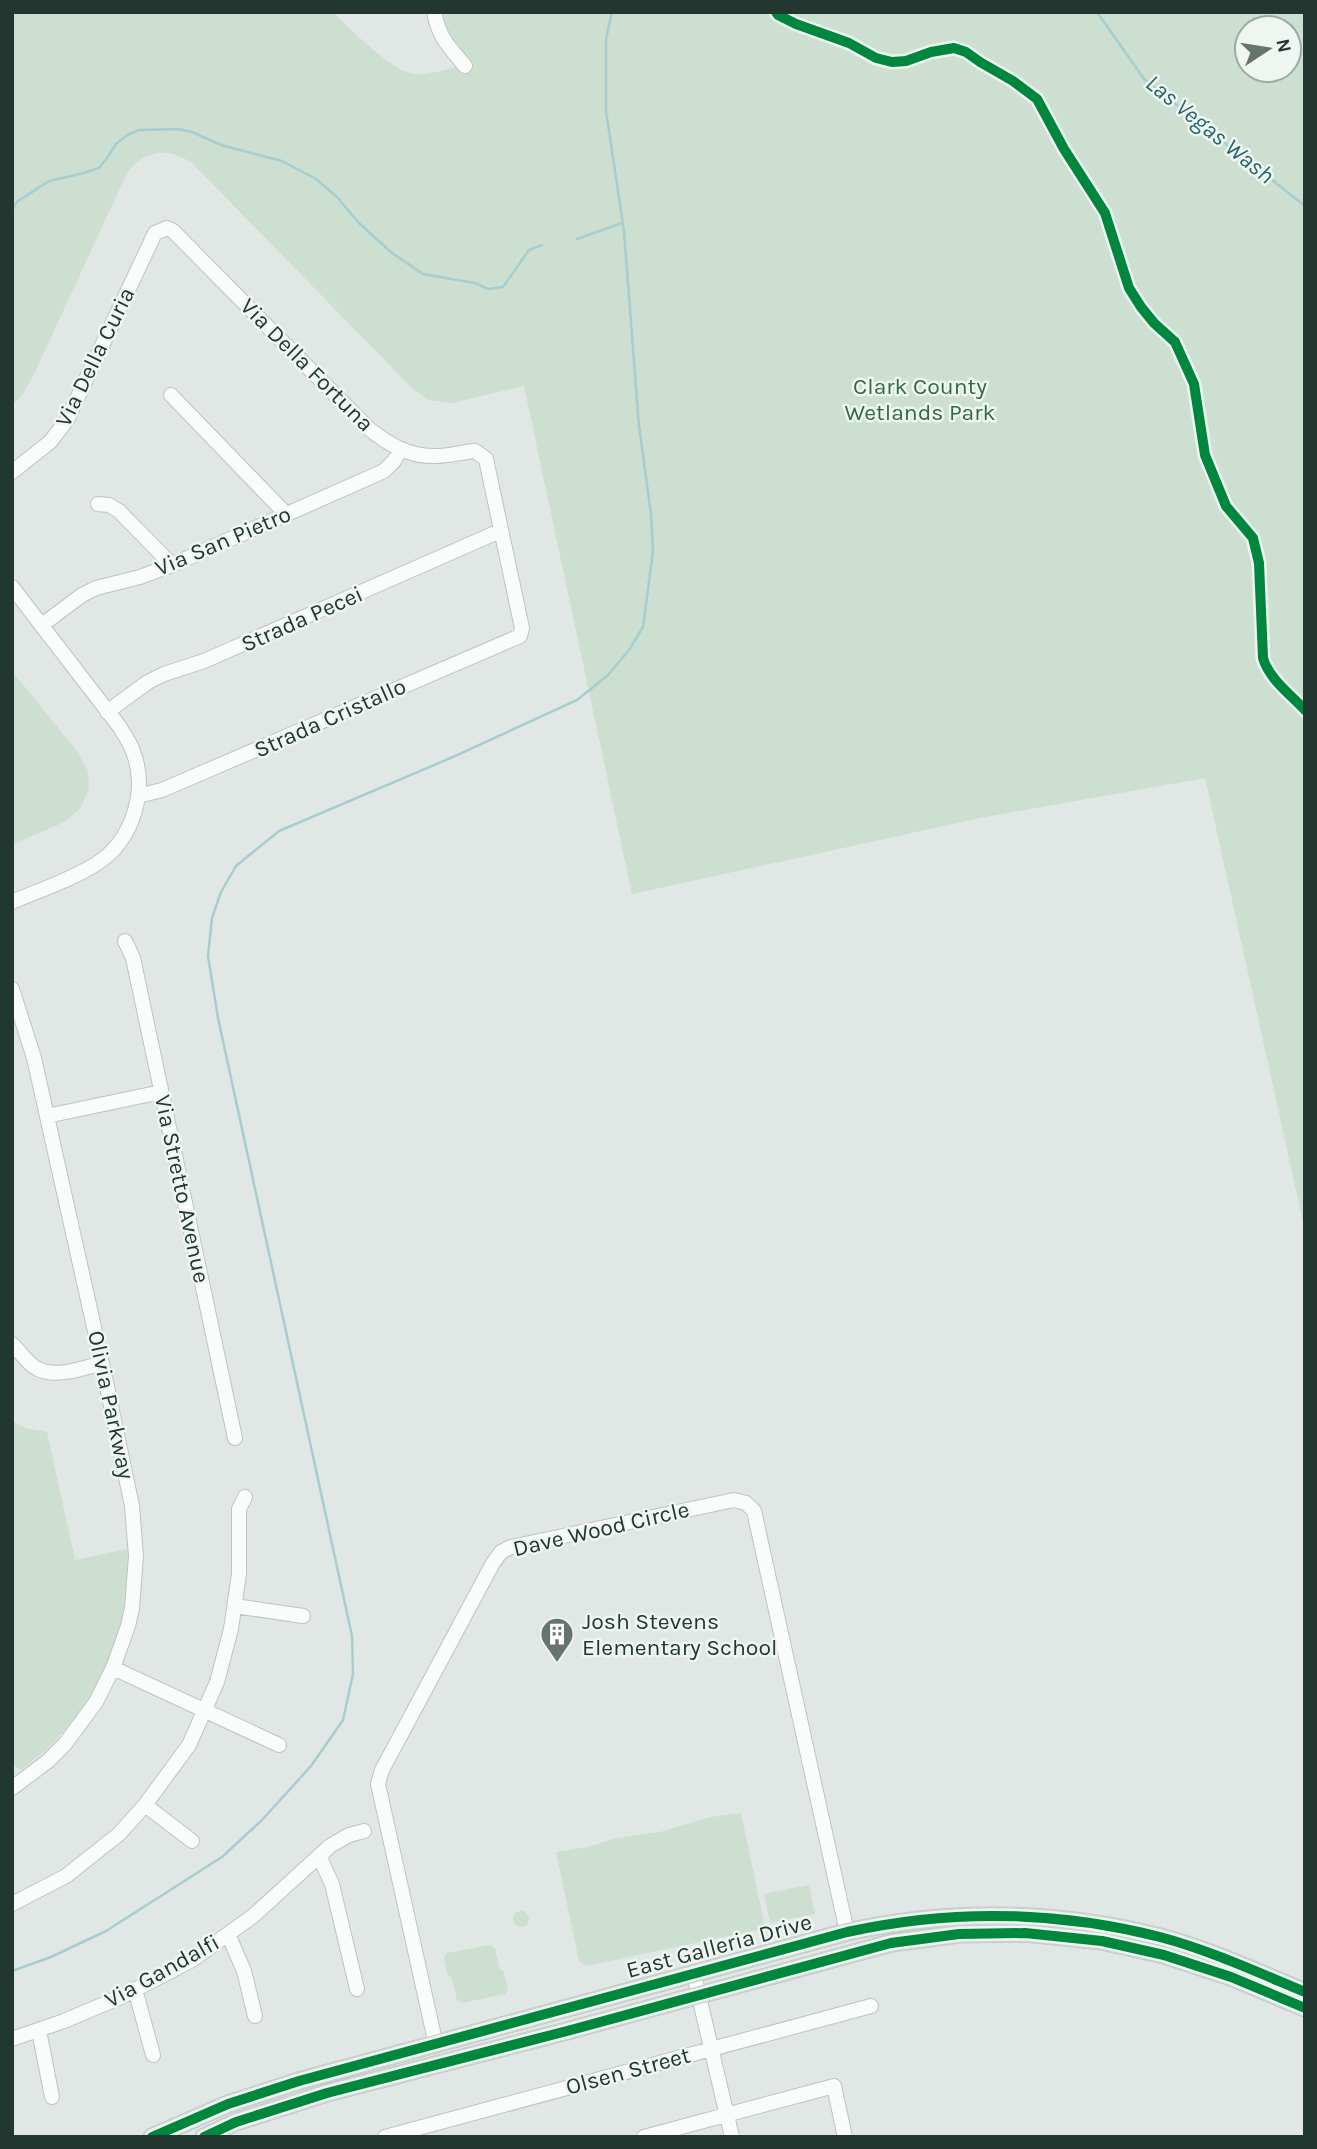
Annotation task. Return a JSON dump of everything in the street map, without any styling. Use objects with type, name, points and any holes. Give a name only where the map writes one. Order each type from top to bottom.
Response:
[{"type":"main road","name":"East Galleria Drive","points":[[152,2137],[228,2104],[299,2081],[847,1932],[920,1919],[977,1915],[1039,1916],[1087,1922],[1162,1938],[1237,1963],[1305,1992]]},
{"type":"main road","points":[[847,1932],[891,1943]]},
{"type":"main road","name":"East Galleria Drive","points":[[204,2137],[236,2122],[327,2092],[567,2031],[891,1943],[959,1934],[1025,1933],[1102,1941],[1164,1955],[1231,1977],[1305,2008]]},
{"type":"main road","points":[[327,2092],[338,2083],[427,2058],[436,2045]]},
{"type":"street","points":[[434,12],[445,43],[465,66]]},
{"type":"street","name":"Via Della Fortuna","points":[[161,229],[173,231],[368,428],[400,450],[418,455],[475,452],[486,459],[500,531]]},
{"type":"street","name":"Via Della Curia","points":[[12,472],[50,442],[67,420],[147,249],[155,233],[161,229]]},
{"type":"street","points":[[171,395],[286,514]]},
{"type":"street","name":"Via San Pietro","points":[[42,625],[96,588],[140,577],[172,565],[384,471],[400,450]]},
{"type":"street","points":[[98,504],[109,505],[119,511],[172,565]]},
{"type":"street","name":"Strada Cristallo","points":[[138,796],[162,790],[520,636],[522,628],[500,531]]},
{"type":"street","name":"Strada Pecei","points":[[107,712],[148,682],[204,662],[500,531]]},
{"type":"street","points":[[12,587],[119,726],[133,750],[139,778],[138,796],[129,827],[109,855],[83,872],[12,902]]},
{"type":"street","name":"Via Stretto Avenue","points":[[125,941],[133,958],[235,1438]]},
{"type":"street","name":"Olivia Parkway","points":[[12,989],[34,1058],[102,1363],[132,1506],[135,1533],[132,1608],[113,1668],[96,1702],[65,1744],[48,1761],[12,1788]]},
{"type":"street","points":[[47,1116],[161,1092]]},
{"type":"street","points":[[12,1344],[36,1368],[46,1372],[57,1373],[102,1363]]},
{"type":"street","points":[[12,1904],[66,1876],[119,1834],[145,1805],[189,1745],[217,1682],[226,1652],[239,1574],[239,1509],[245,1497]]},
{"type":"street","name":"Dave Wood Circle","points":[[436,2045],[378,1784],[382,1770],[493,1563],[501,1552],[511,1547],[734,1500],[746,1503],[754,1511],[847,1932]]},
{"type":"street","points":[[235,1606],[303,1616]]},
{"type":"street","points":[[113,1668],[279,1745]]},
{"type":"street","points":[[145,1805],[192,1840]]},
{"type":"street","name":"Via Gandalfi","points":[[12,2039],[39,2031],[135,1989],[192,1959],[253,1916],[330,1846],[349,1835],[364,1831]]},
{"type":"street","points":[[319,1857],[332,1884],[357,1989]]},
{"type":"street","points":[[228,1934],[244,1971],[255,2015]]},
{"type":"street","points":[[694,1975],[732,2137]]},
{"type":"street","points":[[135,1989],[153,2055]]},
{"type":"street","name":"Olsen Street","points":[[385,2137],[871,2006]]},
{"type":"street","points":[[39,2031],[52,2097]]},
{"type":"street","points":[[644,2137],[834,2086],[845,2137]]},
{"type":"green space","name":"Clark County Wetlands Park","points":[[12,12],[332,12],[388,61],[406,72],[418,74],[455,67],[443,12],[1305,12],[1305,1231],[1205,778],[985,817],[632,894],[524,386],[452,403],[429,400],[413,389],[191,162],[173,154],[157,153],[142,159],[128,171],[23,394],[12,405]]},
{"type":"green space","points":[[12,671],[77,751],[88,771],[89,789],[80,809],[64,822],[12,845]]},
{"type":"green space","points":[[12,1421],[25,1428],[47,1432],[75,1560],[128,1549],[123,1614],[105,1668],[86,1702],[63,1732],[21,1770],[12,1765]]},
{"type":"green space","points":[[741,1813],[764,1922],[762,1929],[586,1966],[579,1961],[556,1852],[588,1847],[617,1838],[660,1832],[711,1817]]},
{"type":"green space","points":[[809,1885],[815,1914],[770,1923],[764,1894]]},
{"type":"green space","points":[[521,1911],[527,1913],[527,1925],[521,1927],[515,1925],[513,1919],[515,1913]]},
{"type":"green space","points":[[490,1945],[495,1948],[508,1990],[505,1994],[462,2003],[457,2000],[444,1958],[447,1953]]},
{"type":"waterway","points":[[12,1971],[51,1957],[106,1931],[222,1857],[262,1820],[311,1766],[343,1720],[353,1674],[352,1636],[218,1018],[208,956],[212,918],[221,892],[236,866],[279,831],[453,757],[577,700],[608,675],[629,650],[643,627],[653,551],[651,514],[639,426],[624,231],[606,111],[606,39],[612,12]]},
{"type":"waterway","name":"Las Vegas Wash","points":[[1097,12],[1144,79],[1305,206]]},
{"type":"waterway","points":[[12,209],[18,201],[49,181],[99,168],[116,144],[127,135],[139,130],[178,129],[221,145],[282,161],[316,179],[392,253],[423,274],[475,283],[488,289],[503,287],[529,250],[542,245]]},
{"type":"waterway","points":[[577,239],[622,223]]},
{"type":"cycle path","points":[[776,12],[796,24],[849,43],[876,58],[892,62],[906,61],[931,52],[954,48],[966,52],[1037,99],[1064,149],[1105,213],[1129,288],[1154,323],[1175,342],[1194,384],[1205,455],[1226,506],[1253,538],[1259,563],[1263,658],[1275,679],[1305,710]]},
{"type":"cycle path","points":[[152,2137],[228,2104],[299,2081],[847,1932],[925,1919],[1004,1916],[1121,1928],[1197,1948],[1305,1992]]},
{"type":"cycle path","points":[[204,2137],[236,2122],[327,2093],[891,1943],[959,1934],[1025,1933],[1102,1941],[1164,1955],[1231,1977],[1305,2008]]},
{"type":"place","name":"Josh Stevens Elementary School","points":[[557,1664]]}]
